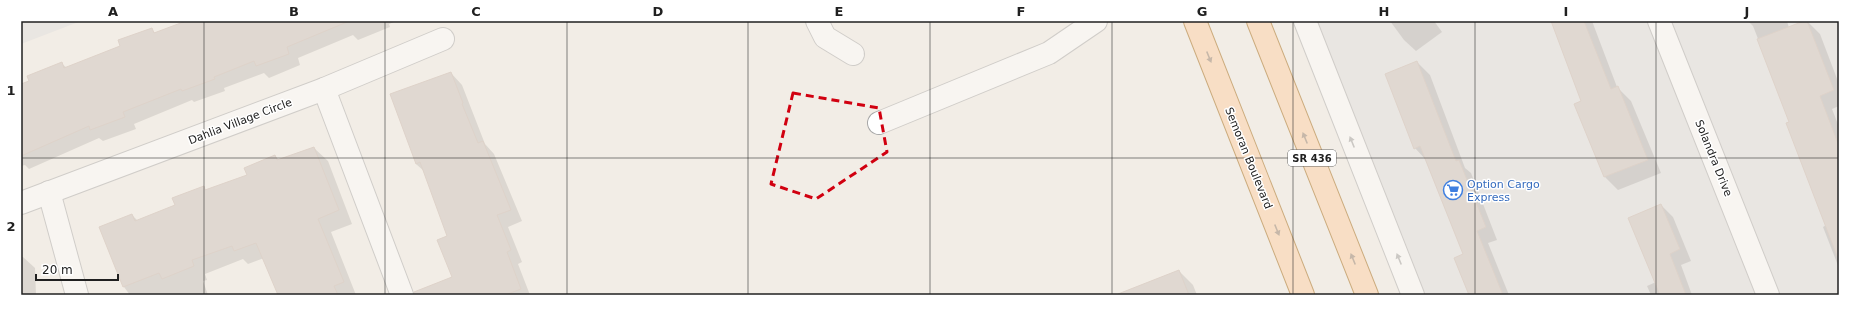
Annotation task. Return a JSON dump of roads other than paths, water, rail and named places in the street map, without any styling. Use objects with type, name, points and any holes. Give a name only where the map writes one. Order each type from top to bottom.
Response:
[{"type":"main road","name":"Semoran Boulevard","points":[[1194,21],[1303,295]]},
{"type":"main road","name":"SR 436","points":[[1258,21],[1367,295]]},
{"type":"street","points":[[817,21],[825,37],[853,54]]},
{"type":"street","points":[[879,123],[1049,53],[1096,21]]},
{"type":"street","points":[[1305,21],[1413,295]]},
{"type":"street","name":"Solandra Drive","points":[[1659,21],[1768,295]]},
{"type":"street","name":"Dahlia Village Circle","points":[[21,202],[324,89],[443,39]]},
{"type":"street","points":[[324,89],[402,295]]},
{"type":"street","points":[[49,192],[77,295]]},
{"type":"place","name":"Option Cargo Express","points":[[1453,190]]}]
